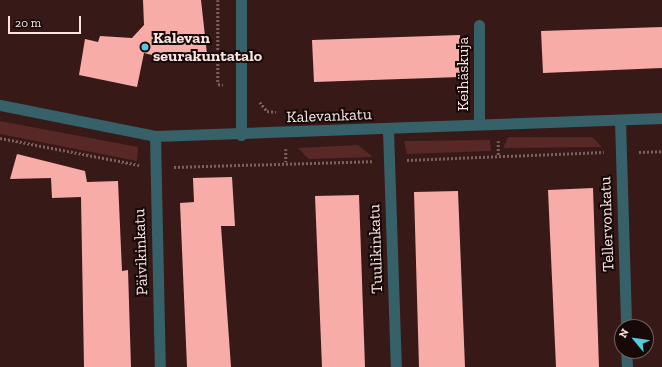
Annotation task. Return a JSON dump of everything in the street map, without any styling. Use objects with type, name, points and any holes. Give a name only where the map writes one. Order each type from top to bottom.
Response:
[{"type":"street","points":[[241,0],[241,135]]},
{"type":"street","name":"Keihäskuja","points":[[478,123],[479,25]]},
{"type":"street","name":"Kalevankatu","points":[[0,105],[155,136],[241,135],[388,130],[478,123],[662,118]]},
{"type":"street","name":"Tellervonkatu","points":[[620,120],[626,319]]},
{"type":"street","name":"Tuulikinkatu","points":[[388,130],[396,367]]},
{"type":"street","name":"Päivikinkatu","points":[[155,136],[154,167],[160,367]]},
{"type":"path","points":[[218,0],[218,84],[241,86]]},
{"type":"path","points":[[0,138],[154,167],[389,161],[662,151]]},
{"type":"shaded area","points":[[0,121],[138,147],[137,161],[0,134]]},
{"type":"shaded area","points":[[508,137],[592,137],[602,147],[503,148]]},
{"type":"shaded area","points":[[490,140],[491,151],[407,154],[404,141]]},
{"type":"shaded area","points":[[358,145],[373,157],[309,159],[298,148]]},
{"type":"building","name":"Kalevan seurakuntatalo","points":[[143,0],[201,0],[207,54],[168,52],[168,59],[144,53],[137,87],[79,75],[85,39],[98,42],[100,36],[132,38],[144,25]]},
{"type":"building","points":[[662,27],[662,68],[543,73],[541,31]]},
{"type":"building","points":[[460,35],[460,77],[314,82],[312,40]]},
{"type":"building","points":[[17,154],[85,171],[87,182],[118,181],[122,271],[128,270],[131,367],[84,367],[81,197],[52,198],[51,178],[10,179]]},
{"type":"building","points":[[232,177],[235,226],[221,226],[231,367],[187,367],[180,203],[194,202],[193,178]]},
{"type":"building","points":[[593,188],[599,367],[556,367],[548,190]]},
{"type":"building","points":[[458,191],[465,367],[419,367],[414,192]]},
{"type":"building","points":[[359,195],[365,367],[322,367],[315,196]]},
{"type":"place","name":"Kalevan seurakuntatalo","points":[[145,47]]}]
